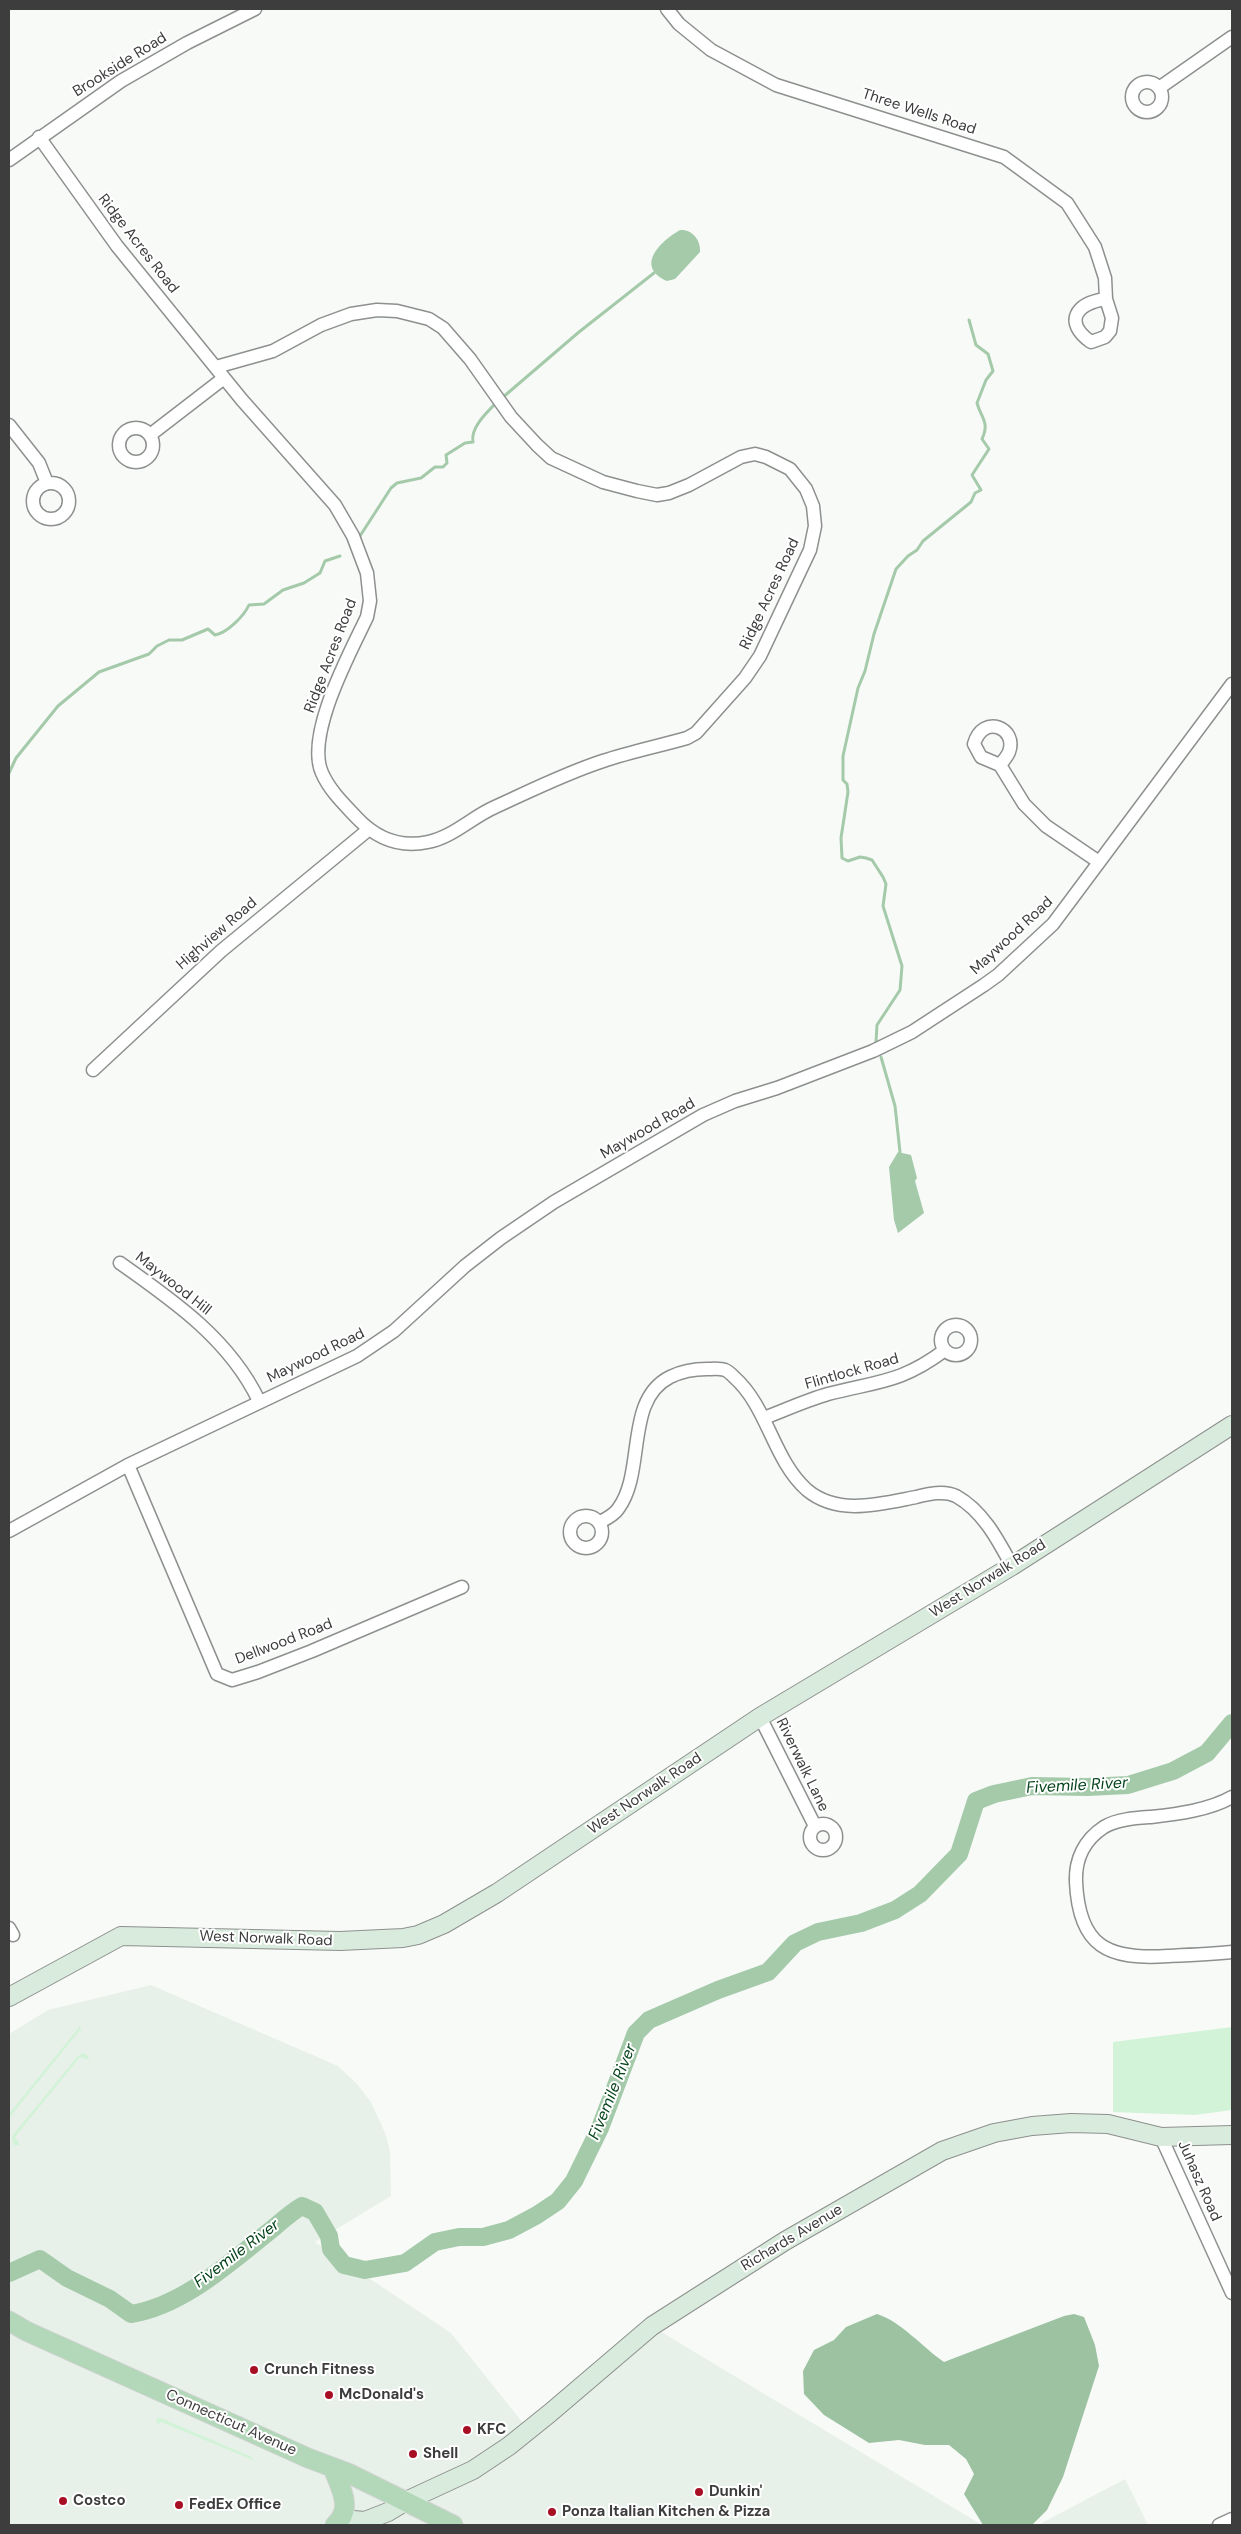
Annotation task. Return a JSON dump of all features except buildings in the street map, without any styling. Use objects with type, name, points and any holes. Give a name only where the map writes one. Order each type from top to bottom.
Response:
[{"type":"main road","name":"West Norwalk Road","points":[[9,1997],[121,1936],[340,1942],[403,1938],[418,1935],[444,1924],[595,1832],[760,1717],[1012,1566],[1232,1426]]},
{"type":"main road","name":"Richards Avenue","points":[[343,2523],[362,2511],[385,2502],[406,2501],[473,2470],[509,2446],[652,2326],[786,2241],[942,2151],[994,2133],[1032,2126],[1072,2123],[1108,2124],[1161,2136],[1232,2136]]},
{"type":"main road","name":"Connecticut Avenue","points":[[9,2321],[26,2331],[406,2501],[453,2525]]},
{"type":"main road","points":[[333,2468],[346,2503],[343,2523]]},
{"type":"street","name":"Brookside Road","points":[[9,160],[129,76],[254,9]]},
{"type":"street","name":"Three Wells Road","points":[[668,9],[679,24],[711,50],[776,85],[1004,157],[1067,203],[1095,247],[1105,278],[1106,299]]},
{"type":"street","points":[[1159,88],[1232,36]]},
{"type":"street","name":"Ridge Acres Road","points":[[40,137],[117,246],[224,378],[323,489],[347,523],[367,573],[370,601],[367,617],[323,718],[319,742],[319,762],[328,785],[368,830],[399,843],[429,842],[447,836],[492,808],[601,761],[696,734],[745,678],[760,656],[814,538],[814,513],[806,489],[790,469],[766,456],[755,454],[741,457],[689,485],[669,494],[657,495],[637,492],[603,482],[551,458],[522,429],[499,401],[470,359],[443,328],[429,319],[397,311],[377,310],[351,314],[321,325],[273,351],[216,367]]},
{"type":"street","points":[[150,436],[224,378]]},
{"type":"street","points":[[9,425],[39,463],[47,483]]},
{"type":"street","name":"Maywood Road","points":[[9,1531],[128,1465],[259,1401],[340,1365],[373,1346],[394,1331],[465,1266],[501,1238],[554,1202],[703,1116],[735,1101],[777,1088],[874,1051],[912,1032],[948,1010],[998,975],[1053,924],[1077,895],[1099,862],[1195,737],[1232,684]]},
{"type":"street","points":[[1000,765],[1024,804],[1046,826],[1099,862]]},
{"type":"street","name":"Highview Road","points":[[93,1070],[222,951],[368,830]]},
{"type":"street","name":"Maywood Hill","points":[[120,1263],[180,1306],[212,1336],[232,1357],[251,1384],[259,1401]]},
{"type":"street","name":"Flintlock Road","points":[[764,1418],[828,1394],[894,1380],[915,1371],[945,1350]]},
{"type":"street","points":[[600,1522],[618,1511],[629,1490],[635,1467],[640,1420],[653,1392],[669,1377],[692,1369],[726,1370],[746,1388],[764,1418],[789,1469],[808,1490],[829,1503],[857,1507],[935,1492],[955,1495],[976,1510],[997,1538],[1012,1566]]},
{"type":"street","name":"Dellwood Road","points":[[128,1465],[216,1674],[222,1678],[232,1680],[258,1672],[462,1587]]},
{"type":"street","name":"Riverwalk Lane","points":[[760,1717],[814,1826]]},
{"type":"street","points":[[1232,1796],[1196,1810],[1107,1825],[1094,1835],[1084,1847],[1077,1863],[1076,1879],[1078,1902],[1084,1928],[1095,1942],[1113,1953],[1145,1958],[1232,1952]]},
{"type":"street","name":"Juhasz Road","points":[[1161,2136],[1232,2293]]},
{"type":"street","points":[[1219,2525],[1232,2519]]},
{"type":"shaded area","points":[[680,230],[688,231],[695,236],[699,243],[700,252],[675,279],[667,281],[653,269],[652,262],[658,248]]},
{"type":"shaded area","points":[[898,1152],[911,1155],[917,1178],[915,1181],[924,1213],[898,1233],[894,1220],[889,1167]]},
{"type":"shaded area","points":[[151,1985],[338,2066],[357,2084],[371,2102],[386,2135],[390,2152],[391,2196],[315,2242],[451,2333],[527,2428],[658,2330],[982,2525],[9,2525],[9,2034],[48,2010]]},
{"type":"shaded area","points":[[80,2026],[82,2032],[80,2030],[9,2118],[9,2114]]},
{"type":"shaded area","points":[[1232,2027],[1232,2110],[1195,2115],[1113,2112],[1113,2042]]},
{"type":"shaded area","points":[[83,2053],[88,2056],[89,2060],[80,2057],[15,2137],[20,2145],[14,2145],[12,2136],[78,2056]]},
{"type":"shaded area","points":[[877,2314],[895,2323],[944,2362],[1064,2316],[1074,2314],[1084,2317],[1095,2345],[1099,2366],[1063,2477],[1047,2510],[1032,2525],[983,2525],[964,2494],[974,2474],[966,2459],[949,2445],[925,2445],[899,2440],[869,2443],[824,2415],[804,2394],[803,2371],[814,2350],[834,2340],[846,2327]]},
{"type":"shaded area","points":[[158,2417],[252,2457],[253,2460],[161,2422],[158,2424],[156,2422]]},
{"type":"shaded area","points":[[1125,2479],[1148,2525],[1038,2525]]},
{"type":"waterway","points":[[502,398],[579,332],[654,273]]},
{"type":"waterway","points":[[876,1042],[877,1025],[900,990],[902,966],[883,906],[886,884],[883,877],[872,860],[860,857],[848,861],[842,858],[841,838],[848,792],[847,784],[843,780],[843,756],[858,688],[896,569],[908,556],[917,550],[923,541],[971,502],[975,493],[981,490],[972,475],[989,449],[982,439],[985,424],[977,403],[986,380],[993,371],[988,354],[976,345],[969,320]]},
{"type":"waterway","points":[[356,538],[360,536],[391,488],[397,483],[421,478],[435,467],[443,467],[447,463],[446,455],[465,443],[473,442],[474,431],[484,415],[497,402]]},
{"type":"waterway","points":[[9,773],[16,758],[58,706],[99,672],[149,654],[157,646],[169,640],[182,640],[208,629],[215,635],[220,634],[235,623],[249,605],[264,604],[283,590],[304,583],[320,573],[325,561],[340,556]]},
{"type":"waterway","points":[[881,1057],[895,1106],[900,1152]]},
{"type":"waterway","name":"Fivemile River","points":[[9,2273],[40,2259],[67,2278],[110,2299],[131,2314],[150,2310],[185,2294],[235,2259],[302,2206],[315,2212],[329,2236],[331,2249],[344,2265],[365,2270],[405,2263],[435,2242],[459,2237],[483,2237],[509,2230],[558,2201],[574,2181],[600,2128],[636,2033],[649,2020],[718,1990],[768,1972],[795,1943],[818,1932],[861,1923],[895,1910],[920,1894],[959,1854],[976,1801],[994,1794],[1032,1786],[1087,1787],[1128,1785],[1173,1771],[1207,1753],[1232,1723]]},
{"type":"place","name":"Crunch Fitness","points":[[254,2370]]},
{"type":"place","name":"McDonald's","points":[[329,2395]]},
{"type":"place","name":"KFC","points":[[467,2430]]},
{"type":"place","name":"Shell","points":[[413,2454]]},
{"type":"place","name":"Dunkin'","points":[[699,2492]]},
{"type":"place","name":"Costco","points":[[63,2501]]},
{"type":"place","name":"FedEx Office","points":[[179,2505]]},
{"type":"place","name":"Ponza Italian Kitchen & Pizza","points":[[552,2512]]}]
